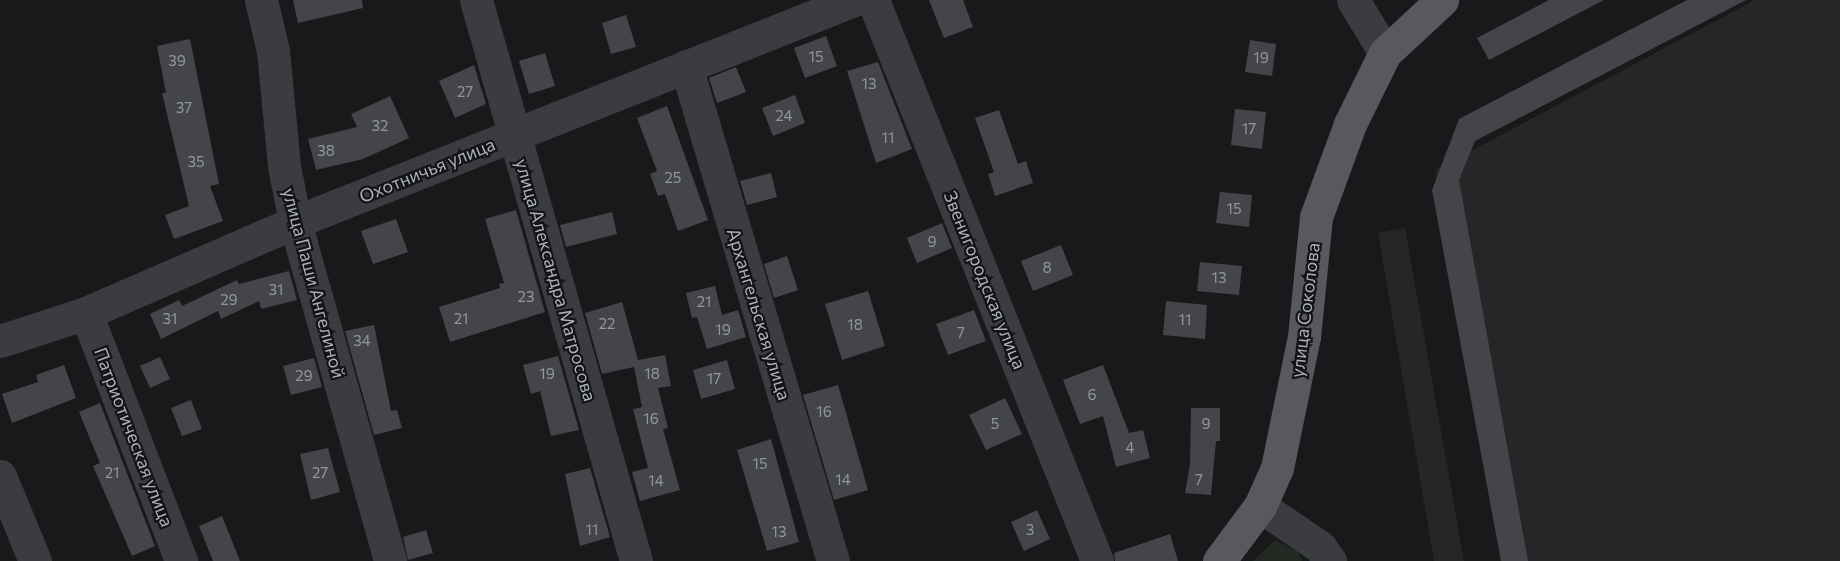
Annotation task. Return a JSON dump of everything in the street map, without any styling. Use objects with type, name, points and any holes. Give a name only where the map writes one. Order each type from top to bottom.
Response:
[{"type":"main road","points":[[1385,53],[1442,0]]},
{"type":"main road","name":"улица Соколова","points":[[1219,561],[1260,506],[1277,468],[1288,424],[1304,337],[1316,217],[1350,124],[1385,53]]},
{"type":"street","name":"улица Паши Ангелиной","points":[[261,0],[273,51],[284,166],[295,222],[390,561]]},
{"type":"street","name":"улица Александра Матросова","points":[[476,0],[636,561]]},
{"type":"street","name":"Охотничья улица","points":[[0,341],[86,313],[295,222],[854,0]]},
{"type":"street","name":"Звенигородская улица","points":[[873,0],[1097,561]]},
{"type":"street","points":[[1353,0],[1385,53]]},
{"type":"street","name":"Архангельская улица","points":[[686,66],[833,561]]},
{"type":"street","name":"Патриотическая улица","points":[[86,313],[181,561]]},
{"type":"street","points":[[0,476],[35,561]]},
{"type":"street","points":[[1260,506],[1320,547],[1330,561]]},
{"type":"shaded area","points":[[1755,0],[1840,0],[1840,561],[1507,561],[1435,170]]},
{"type":"shaded area","points":[[1405,228],[1464,561],[1434,561],[1378,233]]},
{"type":"shaded area","points":[[1275,540],[1299,553],[1302,561],[1253,561]]},
{"type":"building","points":[[293,0],[362,0],[363,8],[298,23]]},
{"type":"building","points":[[929,0],[963,0],[973,27],[944,38]]},
{"type":"building","points":[[1549,0],[1604,0],[1489,60],[1477,38]]},
{"type":"building","points":[[1687,0],[1746,0],[1475,141],[1459,180],[1528,561],[1501,561],[1432,190],[1459,119]]},
{"type":"building","points":[[626,15],[636,47],[611,54],[602,23]]},
{"type":"building","points":[[826,36],[837,66],[805,78],[794,48]]},
{"type":"building","points":[[190,39],[219,184],[210,186],[223,221],[174,239],[165,215],[189,206],[162,93],[166,93],[157,46]]},
{"type":"building","points":[[1250,40],[1276,44],[1272,76],[1245,72]]},
{"type":"building","points":[[545,53],[555,86],[529,94],[519,61]]},
{"type":"building","points":[[878,62],[912,149],[876,163],[847,71]]},
{"type":"building","points":[[474,65],[486,104],[455,118],[439,81]]},
{"type":"building","points":[[736,67],[746,92],[717,103],[709,78]]},
{"type":"building","points":[[795,95],[805,123],[773,136],[762,108]]},
{"type":"building","points":[[390,96],[409,138],[363,159],[316,170],[308,139],[357,127],[351,114]]},
{"type":"building","points":[[667,106],[708,220],[678,231],[665,194],[658,196],[650,174],[657,171],[637,118]]},
{"type":"building","points":[[1235,109],[1266,112],[1262,149],[1231,145]]},
{"type":"building","points":[[999,110],[1018,164],[1026,161],[1033,183],[995,196],[988,174],[994,172],[975,118]]},
{"type":"building","points":[[771,173],[777,197],[747,205],[740,181]]},
{"type":"building","points":[[1220,192],[1252,195],[1249,227],[1216,223]]},
{"type":"building","points":[[516,210],[545,312],[450,342],[439,307],[500,288],[499,284],[504,283],[485,219]]},
{"type":"building","points":[[612,212],[617,234],[566,247],[560,225]]},
{"type":"building","points":[[396,219],[408,252],[373,264],[361,231]]},
{"type":"building","points":[[942,223],[952,248],[917,263],[907,238]]},
{"type":"building","points":[[1061,245],[1073,275],[1033,291],[1021,261]]},
{"type":"building","points":[[787,256],[798,290],[774,298],[764,264]]},
{"type":"building","points":[[1200,262],[1242,266],[1239,295],[1197,291]]},
{"type":"building","points":[[289,271],[297,300],[261,309],[259,301],[221,319],[218,311],[161,339],[150,314],[179,300],[182,306],[237,280],[239,284]]},
{"type":"building","points":[[715,286],[722,315],[738,310],[746,337],[707,349],[697,317],[692,318],[686,293]]},
{"type":"building","points":[[868,291],[885,346],[842,360],[825,304]]},
{"type":"building","points":[[1166,301],[1207,305],[1205,339],[1163,335]]},
{"type":"building","points":[[622,302],[638,360],[665,355],[671,386],[658,388],[668,428],[663,429],[680,490],[640,501],[632,472],[648,468],[633,409],[642,407],[634,367],[602,374],[585,313]]},
{"type":"building","points":[[974,310],[986,341],[948,355],[936,324]]},
{"type":"building","points":[[374,325],[391,411],[397,410],[402,428],[374,435],[345,331]]},
{"type":"building","points":[[558,356],[579,430],[551,436],[540,391],[531,394],[523,365]]},
{"type":"building","points":[[160,357],[170,379],[150,388],[140,366]]},
{"type":"building","points":[[314,358],[322,387],[291,395],[283,366]]},
{"type":"building","points":[[727,360],[735,389],[701,399],[693,370]]},
{"type":"building","points":[[64,365],[76,398],[12,423],[2,394],[38,382],[36,375]]},
{"type":"building","points":[[1103,365],[1129,433],[1143,430],[1150,458],[1116,467],[1103,416],[1080,424],[1063,380]]},
{"type":"building","points":[[838,385],[868,490],[834,500],[803,395]]},
{"type":"building","points":[[1005,398],[1022,434],[986,450],[969,415]]},
{"type":"building","points":[[191,400],[202,429],[182,436],[171,408]]},
{"type":"building","points":[[100,403],[155,546],[132,556],[93,466],[100,463],[79,412]]},
{"type":"building","points":[[1191,408],[1220,408],[1220,441],[1216,441],[1211,495],[1185,493],[1190,464]]},
{"type":"building","points":[[771,439],[799,542],[767,551],[737,450]]},
{"type":"building","points":[[328,448],[340,492],[311,500],[300,454]]},
{"type":"building","points":[[590,468],[610,537],[580,546],[565,474]]},
{"type":"building","points":[[1037,510],[1050,539],[1024,551],[1011,522]]},
{"type":"building","points":[[222,516],[240,561],[213,561],[199,526]]},
{"type":"building","points":[[426,530],[433,553],[408,560],[403,537]]},
{"type":"building","points":[[1170,534],[1178,561],[1115,561],[1114,553]]}]
